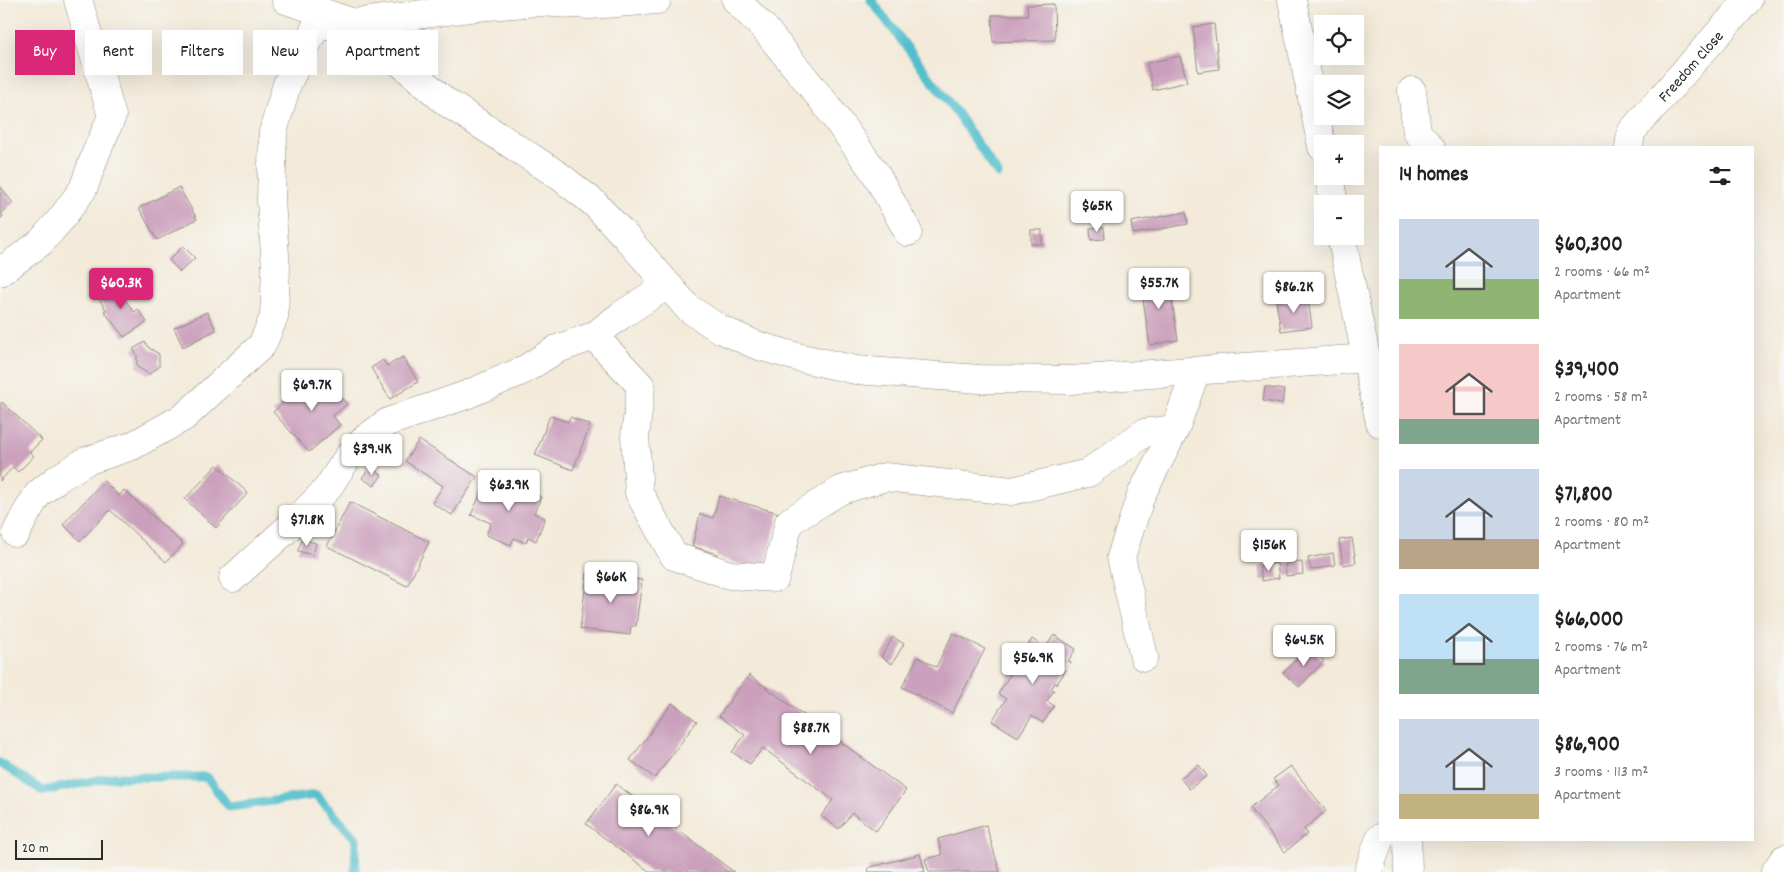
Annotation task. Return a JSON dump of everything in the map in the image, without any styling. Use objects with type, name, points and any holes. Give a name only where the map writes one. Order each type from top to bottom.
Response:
[{"type":"street","points":[[0,272],[40,243],[83,189],[112,116],[78,0]]},
{"type":"street","points":[[286,0],[364,14],[446,102],[558,175],[594,203],[688,308],[718,328],[756,345],[797,357],[856,370],[980,379],[1070,380],[1196,371],[1370,340]]},
{"type":"street","points":[[16,533],[38,494],[57,479],[86,461],[132,446],[184,417],[262,345],[274,317],[276,268],[271,201],[273,132],[287,84],[316,26],[364,14],[537,2],[590,5],[657,0]]},
{"type":"street","points":[[736,0],[765,28],[824,102],[876,174],[908,232]]},
{"type":"street","points":[[1292,0],[1320,135]]},
{"type":"street","name":"Freedom Close","points":[[1630,140],[1748,0]]},
{"type":"street","points":[[1412,91],[1417,132],[1429,146]]},
{"type":"street","points":[[1344,245],[1370,340],[1379,415]]},
{"type":"street","points":[[233,578],[297,520],[327,489],[348,457],[365,438],[388,422],[482,388],[522,371],[557,349],[594,336],[620,316],[667,285]]},
{"type":"street","points":[[594,336],[642,386],[635,437],[639,493],[674,556],[730,575],[775,578],[789,522],[841,490],[884,477],[1012,491],[1088,473],[1144,433],[1176,428]]},
{"type":"street","points":[[1144,657],[1121,557],[1141,495],[1176,428],[1196,371]]},
{"type":"street","points":[[1368,872],[1379,841]]},
{"type":"street","points":[[1407,841],[1408,872]]},
{"type":"street","points":[[1775,872],[1784,860]]},
{"type":"building","points":[[1054,4],[1055,40],[993,42],[992,15],[1028,15],[1027,5]]},
{"type":"building","points":[[1214,24],[1219,69],[1198,72],[1193,27]]},
{"type":"building","points":[[1180,56],[1187,82],[1153,90],[1147,63]]},
{"type":"building","points":[[0,186],[13,203],[1,213],[3,216],[0,219]]},
{"type":"building","points":[[179,187],[197,219],[157,240],[139,208]]},
{"type":"building","points":[[1186,212],[1188,224],[1133,234],[1131,222]]},
{"type":"building","points":[[1104,227],[1105,239],[1091,240],[1090,228]]},
{"type":"building","points":[[1031,230],[1042,230],[1042,244],[1031,244]]},
{"type":"building","points":[[183,246],[195,258],[180,272],[169,260]]},
{"type":"building","points":[[1168,275],[1178,340],[1150,345],[1140,280]]},
{"type":"building","points":[[120,282],[129,295],[124,298],[134,312],[138,309],[147,322],[124,337],[104,311],[106,310],[98,297]]},
{"type":"building","points":[[1308,297],[1312,327],[1281,331],[1276,301]]},
{"type":"building","points":[[207,312],[216,330],[183,347],[174,328]]},
{"type":"building","points":[[145,342],[149,348],[159,354],[159,367],[149,374],[137,367],[137,355],[133,349]]},
{"type":"building","points":[[403,357],[418,382],[390,399],[371,368],[383,360],[387,366]]},
{"type":"building","points":[[318,373],[347,404],[333,416],[340,425],[309,452],[273,412]]},
{"type":"building","points":[[1265,387],[1284,390],[1282,404],[1263,401]]},
{"type":"building","points":[[2,402],[42,440],[30,452],[34,456],[18,472],[13,467],[0,481],[0,404]]},
{"type":"building","points":[[550,416],[568,422],[570,417],[590,425],[573,470],[535,455]]},
{"type":"building","points":[[419,440],[477,477],[452,515],[432,503],[443,486],[405,461]]},
{"type":"building","points":[[217,465],[248,493],[216,528],[185,499]]},
{"type":"building","points":[[370,467],[382,475],[374,486],[362,478]]},
{"type":"building","points":[[489,475],[541,497],[534,513],[545,518],[536,541],[528,537],[526,543],[514,538],[511,545],[486,535],[491,523],[471,515]]},
{"type":"building","points":[[104,481],[119,496],[124,490],[183,544],[166,562],[110,510],[80,541],[63,524]]},
{"type":"building","points":[[719,496],[779,513],[764,571],[716,557],[717,554],[692,546],[700,514],[713,518]]},
{"type":"building","points":[[350,502],[429,542],[407,586],[327,546]]},
{"type":"building","points":[[1352,538],[1356,563],[1343,565],[1339,540]]},
{"type":"building","points":[[302,539],[316,543],[313,555],[298,551]]},
{"type":"building","points":[[1333,553],[1335,565],[1311,570],[1308,558]]},
{"type":"building","points":[[1302,562],[1303,574],[1286,576],[1285,564]]},
{"type":"building","points":[[1277,563],[1279,578],[1262,581],[1259,566]]},
{"type":"building","points":[[587,573],[642,580],[636,626],[631,626],[630,635],[580,629]]},
{"type":"building","points":[[953,633],[985,649],[952,713],[902,687],[918,657],[936,667]]},
{"type":"building","points":[[1054,635],[1076,649],[1068,661],[1071,662],[1057,684],[1055,683],[1051,689],[1054,690],[1047,701],[1054,706],[1043,723],[1032,716],[1018,737],[992,721],[1006,699],[998,694],[1032,639],[1045,648]]},
{"type":"building","points":[[893,637],[904,644],[892,664],[881,657]]},
{"type":"building","points":[[1309,646],[1324,661],[1299,687],[1283,673]]},
{"type":"building","points":[[749,675],[906,790],[876,831],[852,813],[839,829],[821,816],[833,800],[763,748],[750,764],[732,752],[745,735],[719,716]]},
{"type":"building","points":[[672,703],[697,721],[655,778],[630,760]]},
{"type":"building","points":[[1199,765],[1207,776],[1189,789],[1180,778]]},
{"type":"building","points":[[1291,766],[1326,811],[1304,829],[1307,834],[1285,852],[1250,808],[1279,785],[1273,779]]},
{"type":"building","points":[[616,784],[734,872],[650,872],[586,824]]},
{"type":"building","points":[[986,825],[1000,872],[929,872],[925,859],[942,855],[938,839]]},
{"type":"building","points":[[920,854],[925,872],[869,872],[868,868]]},
{"type":"waterway","points":[[871,0],[956,112],[998,174]]},
{"type":"waterway","points":[[0,763],[43,791],[113,777],[207,777],[229,807],[316,795],[356,839],[355,872]]}]
